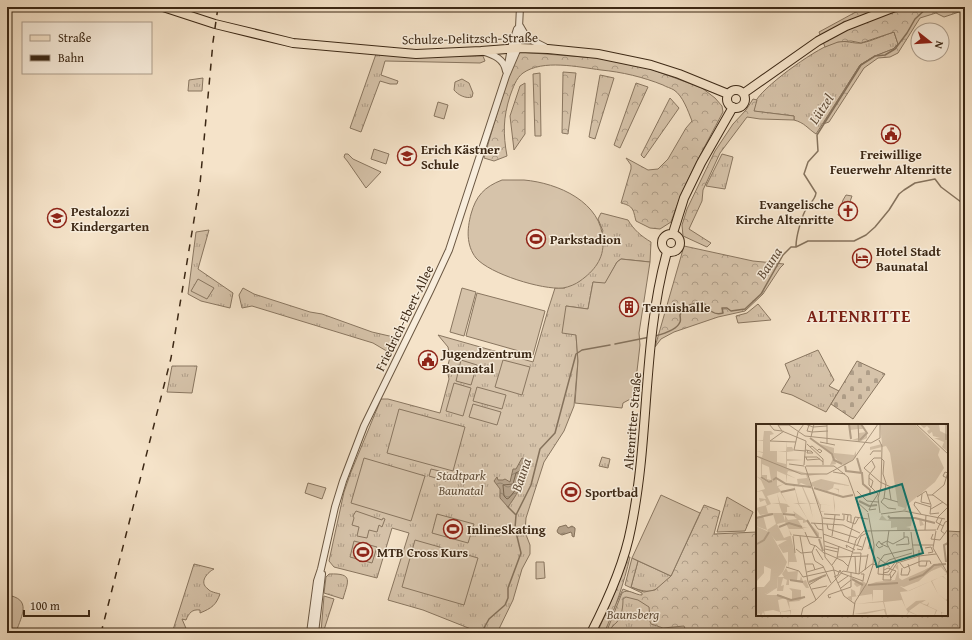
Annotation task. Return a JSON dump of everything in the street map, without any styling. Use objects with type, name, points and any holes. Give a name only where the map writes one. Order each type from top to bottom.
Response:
[{"type":"main road","name":"Schulze-Delitzsch-Straße","points":[[163,7],[215,24],[293,43],[416,54],[514,48],[548,49],[598,54],[640,62],[675,73],[728,94]]},
{"type":"main road","points":[[744,93],[818,41],[846,26],[895,7]]},
{"type":"main road","points":[[736,89],[744,93],[746,99],[744,104],[738,108],[733,107],[728,103],[728,94],[730,92],[736,89]]},
{"type":"main road","points":[[667,252],[675,252],[680,245],[680,240],[673,233],[684,198],[733,107]]},
{"type":"main road","name":"Altenritter Straße","points":[[591,633],[618,573],[631,530],[640,471],[652,330],[660,276],[667,252],[662,246],[661,241],[668,233],[673,233]]},
{"type":"street","points":[[514,48],[519,24],[520,7]]},
{"type":"street","points":[[519,24],[526,38],[548,49]]},
{"type":"street","name":"Friedrich-Ebert-Allee","points":[[310,633],[317,581],[335,507],[354,450],[364,426],[449,250],[514,48]]},
{"type":"street","points":[[481,51],[494,56],[503,62],[506,68],[506,76]]},
{"type":"street","name":"Friedrich-Ebert-Allee","points":[[315,633],[322,576],[321,569]]},
{"type":"green space","points":[[865,7],[965,7],[965,10],[944,17],[936,13],[920,18],[917,22],[910,22],[910,34],[898,53],[890,57],[878,58],[864,68],[829,122],[823,124],[860,65],[875,56],[893,49],[898,44],[894,32],[861,43],[851,41],[838,42],[825,47],[819,32]]},
{"type":"green space","points":[[894,32],[898,44],[893,49],[875,56],[860,65],[816,134],[803,124],[794,120],[794,116],[753,111],[757,99],[763,92],[782,75],[818,50],[837,42],[843,41],[862,43]]},
{"type":"green space","points":[[519,52],[597,58],[640,65],[702,88],[715,98],[722,106],[723,112],[688,180],[671,222],[660,229],[650,228],[636,221],[631,207],[621,203],[631,169],[631,165],[626,158],[648,170],[658,169],[668,159],[686,128],[692,121],[680,96],[673,89],[655,82],[625,74],[571,66],[550,65],[531,69],[523,73],[518,78],[510,96],[504,126],[507,156],[494,161],[484,158],[506,83]]},
{"type":"green space","points":[[376,54],[415,56],[483,56],[485,61],[480,63],[385,61],[381,75],[398,81],[397,84],[390,84],[380,81],[361,132],[350,128]]},
{"type":"green space","points":[[563,72],[576,73],[568,134],[562,133]]},
{"type":"green space","points":[[540,73],[541,136],[535,136],[533,74]]},
{"type":"green space","points":[[600,75],[614,78],[595,139],[589,137]]},
{"type":"green space","points":[[203,78],[202,91],[188,91],[189,80]]},
{"type":"green space","points":[[462,79],[469,83],[473,93],[472,97],[462,96],[454,90],[455,82]]},
{"type":"green space","points":[[525,83],[525,134],[514,150],[510,116],[520,86]]},
{"type":"green space","points":[[636,83],[648,87],[620,148],[614,145]]},
{"type":"green space","points":[[670,98],[679,108],[644,158],[641,155]]},
{"type":"green space","points":[[753,99],[757,100],[754,111],[794,116],[794,120],[747,117],[720,153],[703,190],[702,201],[689,229],[711,243],[707,247],[683,236],[682,225],[687,209],[715,151],[733,124],[746,110]]},
{"type":"green space","points":[[438,102],[448,105],[444,119],[434,116]]},
{"type":"green space","points":[[374,149],[389,154],[386,164],[371,159]]},
{"type":"green space","points":[[345,154],[348,154],[353,159],[381,172],[366,188],[344,157]]},
{"type":"green space","points":[[722,154],[733,157],[725,189],[706,186]]},
{"type":"green space","name":"Parkstadion","points":[[502,180],[524,180],[551,185],[564,190],[587,205],[595,215],[601,227],[603,241],[600,259],[590,273],[572,285],[563,288],[554,288],[530,284],[504,275],[483,264],[476,258],[470,248],[468,237],[471,214],[475,202],[486,189]]},
{"type":"green space","points":[[846,195],[852,196],[848,207],[846,206],[843,214],[845,216],[843,218],[838,215]]},
{"type":"green space","name":"Stadtpark Baunatal","points":[[601,213],[628,220],[638,232],[651,242],[650,262],[621,259],[617,262],[605,284],[593,282],[588,309],[566,306],[576,335],[578,361],[574,406],[564,431],[544,462],[526,518],[525,532],[530,545],[530,554],[522,569],[513,600],[497,633],[481,633],[423,610],[388,600],[409,533],[392,528],[377,578],[334,567],[329,561],[344,492],[381,399],[388,399],[440,413],[449,379],[447,369],[450,357],[448,347],[438,335],[533,362],[555,288],[565,288],[603,231],[598,219]]},
{"type":"green space","points":[[209,230],[198,269],[233,293],[230,308],[201,301],[188,294],[196,232]]},
{"type":"green space","points":[[684,246],[753,261],[784,264],[763,294],[745,311],[718,317],[674,332],[661,339],[655,347]]},
{"type":"green space","points":[[621,259],[650,262],[639,333],[640,345],[634,397],[623,403],[622,408],[575,403],[578,361],[576,335],[562,333],[566,306],[588,309],[593,282],[605,283],[617,262]]},
{"type":"green space","points":[[198,279],[214,288],[207,299],[191,291]]},
{"type":"green space","points":[[243,288],[254,294],[310,312],[322,314],[372,332],[398,338],[390,353],[373,343],[252,306],[242,308],[239,295]]},
{"type":"green space","points":[[462,288],[476,292],[464,336],[450,332]]},
{"type":"green space","points":[[477,293],[545,311],[533,355],[466,336]]},
{"type":"green space","points":[[758,304],[771,320],[738,323],[736,316],[747,313]]},
{"type":"green space","points":[[818,350],[834,380],[829,386],[839,391],[826,412],[792,395],[781,392],[790,377],[785,364]]},
{"type":"green space","points":[[461,360],[477,365],[471,385],[456,381]]},
{"type":"green space","points":[[503,360],[530,367],[522,395],[495,387]]},
{"type":"green space","points":[[857,361],[885,374],[853,419],[831,404]]},
{"type":"green space","points":[[172,366],[197,366],[192,393],[167,392]]},
{"type":"green space","points":[[454,383],[471,388],[463,416],[446,411]]},
{"type":"green space","points":[[477,387],[506,395],[502,409],[473,401]]},
{"type":"green space","points":[[473,404],[501,412],[497,425],[469,417]]},
{"type":"green space","points":[[399,409],[465,427],[453,471],[387,453]]},
{"type":"green space","points":[[602,457],[610,459],[608,468],[599,466]]},
{"type":"green space","points":[[364,458],[425,476],[411,521],[351,503]]},
{"type":"green space","points":[[431,469],[448,473],[446,481],[429,476]]},
{"type":"green space","points":[[308,483],[326,488],[322,499],[305,493]]},
{"type":"green space","points":[[661,495],[700,513],[671,576],[632,558]]},
{"type":"green space","points":[[727,497],[753,512],[745,531],[717,532]]},
{"type":"green space","points":[[704,505],[720,511],[714,534],[756,532],[756,616],[948,616],[948,531],[965,532],[965,633],[687,633],[684,626],[663,628],[651,624],[649,618],[649,607],[638,600],[626,597],[623,599],[622,611],[619,619],[611,628],[609,633],[606,633],[622,593],[629,591],[642,595],[642,593],[625,585],[632,558],[638,561],[631,587],[644,592],[655,590],[671,576]]},
{"type":"green space","points":[[356,511],[382,520],[383,518],[385,519],[382,527],[379,525],[377,532],[369,530],[367,538],[357,536],[359,527],[352,525],[354,518],[353,516]]},
{"type":"green space","name":"InlineSkating","points":[[437,514],[474,524],[468,543],[432,533]]},
{"type":"green space","points":[[415,540],[478,558],[464,605],[402,587]]},
{"type":"green space","name":"MTB Cross Kurs","points":[[354,541],[377,547],[372,563],[350,557]]},
{"type":"green space","points":[[627,557],[630,557],[628,567],[612,615],[604,633],[597,633],[616,590]]},
{"type":"green space","points":[[638,561],[671,576],[657,589],[644,591],[631,587]]},
{"type":"green space","points":[[536,562],[544,562],[545,578],[536,579]]},
{"type":"green space","points":[[194,564],[214,569],[209,572],[204,580],[204,583],[209,590],[220,594],[217,601],[211,608],[200,613],[200,610],[193,611],[186,620],[182,619],[188,633],[172,633]]},
{"type":"green space","points":[[329,574],[337,574],[346,577],[347,583],[343,599],[324,593],[326,577]]},
{"type":"green space","name":"Baunsberg","points":[[623,589],[703,621],[706,633],[602,633]]},
{"type":"green space","points":[[7,595],[20,600],[22,604],[22,614],[16,632],[7,630]]},
{"type":"green space","points":[[324,596],[334,599],[323,633],[321,632]]},
{"type":"water","points":[[522,458],[527,459],[523,479],[508,507],[500,498],[500,489],[494,481],[497,477],[498,480],[505,479],[510,482],[513,469],[516,469]]},
{"type":"water","points":[[566,525],[568,528],[572,526],[575,528],[574,537],[572,536],[571,532],[562,535],[558,533],[557,531],[559,527]]},
{"type":"waterway","name":"Lützel","points":[[796,246],[803,214],[816,193],[804,174],[808,162],[818,151],[817,135],[861,65],[875,56],[885,55],[895,49],[915,19],[928,7]]},
{"type":"waterway","name":"Lützel","points":[[655,336],[676,327],[680,321],[680,315],[684,309],[693,304],[704,303],[710,310],[717,314],[723,313],[722,308],[727,308],[731,311],[745,309],[761,294],[783,255],[791,247],[796,247],[808,241],[854,241],[866,235],[875,227],[889,210],[899,194],[915,183],[935,179],[941,187],[965,205]]},
{"type":"waterway","name":"Bauna","points":[[615,344],[650,337]]},
{"type":"waterway","name":"Bauna","points":[[484,633],[484,628],[489,619],[505,605],[508,598],[508,588],[521,553],[515,528],[516,515],[531,485],[540,449],[555,433],[576,354],[582,350],[610,345]]},
{"type":"waterway","points":[[508,507],[516,515]]},
{"type":"railway","points":[[101,633],[171,358],[200,184],[213,42],[218,7]]},
{"type":"place","name":"Freiwillige Feuerwehr Altenritte","points":[[891,134]]},
{"type":"place","name":"Erich Kästner Schule","points":[[407,156]]},
{"type":"place","name":"Evangelische Kirche Altenritte","points":[[848,211]]},
{"type":"place","name":"Pestalozzi Kindergarten","points":[[57,218]]},
{"type":"place","name":"Parkstadion","points":[[536,239]]},
{"type":"place","name":"Hotel Stadt Baunatal","points":[[862,258]]},
{"type":"place","name":"Tennishalle","points":[[629,307]]},
{"type":"place","name":"Jugendzentrum Baunatal","points":[[428,360]]},
{"type":"place","name":"Sportbad","points":[[571,492]]},
{"type":"place","name":"InlineSkating","points":[[453,529]]},
{"type":"place","name":"MTB Cross Kurs","points":[[363,552]]},
{"type":"district","name":"ALTENRITTE","points":[[859,316]]}]
